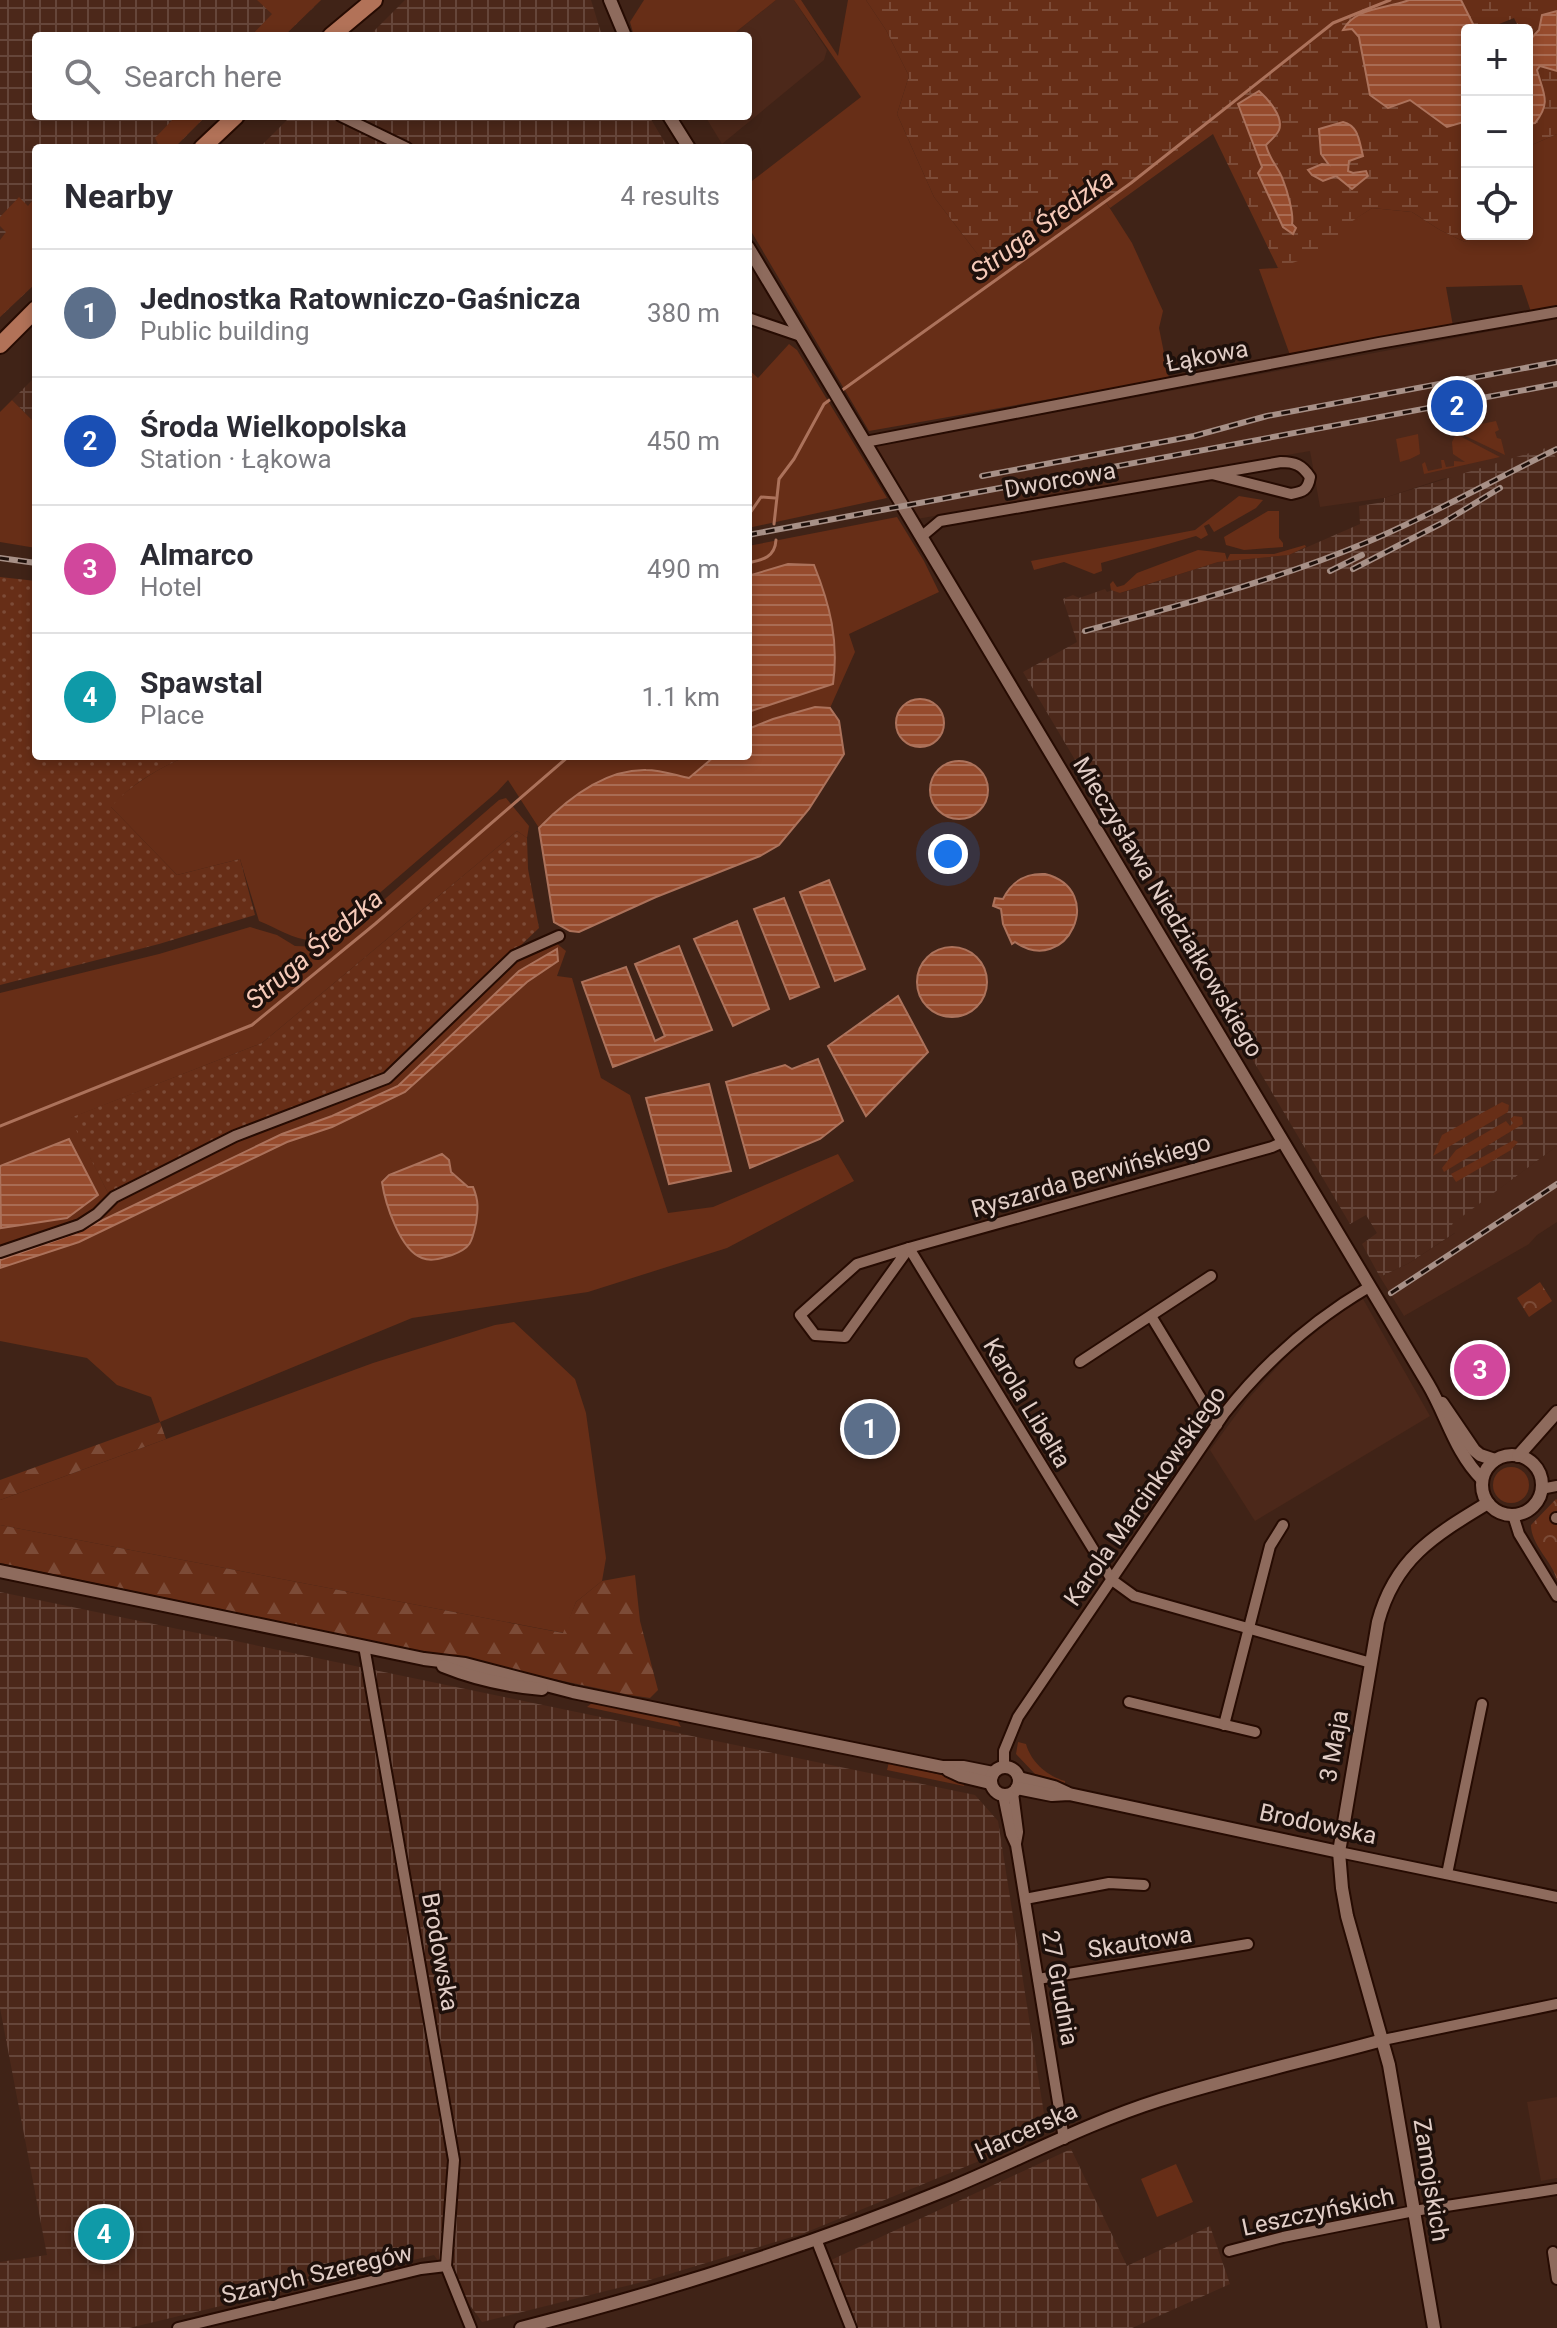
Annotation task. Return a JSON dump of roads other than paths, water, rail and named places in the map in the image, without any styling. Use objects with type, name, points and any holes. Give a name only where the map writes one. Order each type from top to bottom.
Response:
[{"type":"highway","points":[[336,32],[374,0]]},
{"type":"highway","points":[[206,144],[232,120]]},
{"type":"highway","points":[[0,345],[32,313]]},
{"type":"street","points":[[610,0],[623,32]]},
{"type":"street","points":[[349,120],[399,144]]},
{"type":"street","points":[[672,120],[686,144]]},
{"type":"street","points":[[752,254],[801,336]]},
{"type":"street","name":"Łąkowa","points":[[865,442],[1557,312]]},
{"type":"street","points":[[752,319],[801,336]]},
{"type":"street","name":"Mieczysława Niedziałkowskiego","points":[[801,336],[1435,1395],[1474,1450],[1495,1460]]},
{"type":"street","name":"Dworcowa","points":[[921,537],[940,521],[1212,474],[1294,462],[1304,468],[1310,477],[1308,486],[1302,492],[1291,494],[1212,474]]},
{"type":"street","points":[[0,1252],[80,1225],[114,1197],[235,1136],[387,1078],[514,956],[559,936]]},
{"type":"street","name":"Ryszarda Berwińskiego","points":[[909,1248],[845,1337],[815,1335],[800,1315],[857,1264],[909,1248],[1283,1142]]},
{"type":"street","name":"Karola Libelta","points":[[909,1248],[1112,1580]]},
{"type":"street","points":[[1080,1362],[1211,1276]]},
{"type":"street","name":"Karola Marcinkowskiego","points":[[996,1774],[1013,1727],[1244,1389],[1284,1348],[1325,1315],[1369,1287]]},
{"type":"street","points":[[1151,1316],[1217,1425]]},
{"type":"street","name":"Mieczysława Niedziałkowskiego","points":[[1435,1395],[1451,1434],[1482,1479]]},
{"type":"street","points":[[1518,1456],[1536,1468],[1541,1489],[1532,1507],[1513,1515],[1500,1512],[1488,1503],[1482,1479],[1495,1460],[1518,1456],[1557,1412]]},
{"type":"street","points":[[1541,1489],[1557,1486]]},
{"type":"street","name":"3 Maja","points":[[1383,2040],[1347,1916],[1339,1852],[1371,1663],[1383,1605],[1399,1572],[1424,1544],[1488,1503]]},
{"type":"street","points":[[1513,1515],[1519,1534],[1557,1596]]},
{"type":"street","points":[[1224,1725],[1270,1546],[1283,1525]]},
{"type":"street","points":[[0,1571],[424,1659],[465,1664],[573,1692],[942,1767],[963,1767],[996,1774],[1011,1768],[1013,1788],[997,1793],[996,1774]]},
{"type":"street","points":[[1112,1580],[1134,1596],[1371,1663]]},
{"type":"street","name":"Brodowska","points":[[364,1646],[454,2160],[446,2266]]},
{"type":"street","points":[[1129,1702],[1255,1732]]},
{"type":"street","points":[[1447,1874],[1482,1704]]},
{"type":"street","name":"Brodowska","points":[[1013,1788],[1054,1787],[1069,1794],[1557,1897]]},
{"type":"street","name":"27 Grudnia","points":[[1013,1788],[1011,1834],[1016,1845],[1064,2139]]},
{"type":"street","points":[[1025,1899],[1109,1883],[1144,1885]]},
{"type":"street","name":"Skautowa","points":[[1038,1979],[1248,1944]]},
{"type":"street","name":"Harcerska","points":[[521,2328],[622,2302],[816,2239],[945,2190],[1110,2118],[1160,2100],[1383,2040],[1557,2004]]},
{"type":"street","name":"Zamojskich","points":[[1383,2040],[1434,2328]]},
{"type":"street","name":"Leszczyńskich","points":[[1229,2251],[1414,2211],[1557,2189]]},
{"type":"street","points":[[816,2239],[851,2328]]},
{"type":"street","points":[[1553,2252],[1557,2279]]},
{"type":"street","name":"Szarych Szeregów","points":[[178,2328],[421,2269],[446,2266],[471,2328]]},
{"type":"waterway","name":"Struga Średzka","points":[[841,391],[1131,183],[1333,23],[1390,0]]},
{"type":"waterway","name":"Struga Średzka","points":[[774,524],[779,479],[794,459],[824,404],[835,396]]},
{"type":"waterway","points":[[752,510],[761,497],[775,498]]},
{"type":"waterway","name":"Struga Średzka","points":[[752,562],[771,554],[776,540]]},
{"type":"waterway","name":"Struga Średzka","points":[[0,1126],[252,1025],[375,924],[564,760]]},
{"type":"railway","points":[[982,476],[1194,436],[1267,416],[1557,362]]},
{"type":"railway","points":[[752,534],[1557,384]]},
{"type":"railway","points":[[1085,631],[1226,592],[1331,557],[1413,521],[1557,449]]},
{"type":"railway","points":[[1353,569],[1444,522],[1500,488]]},
{"type":"railway","points":[[1330,571],[1362,555]]},
{"type":"railway","points":[[0,558],[32,562]]},
{"type":"railway","points":[[1391,1293],[1557,1184]]},
{"type":"place","name":"Środa Wielkopolska","points":[[1457,406]]},
{"type":"place","name":"Almarco","points":[[1480,1370]]},
{"type":"place","name":"Jednostka Ratowniczo-Gaśnicza","points":[[870,1429]]},
{"type":"place","name":"Spawstal","points":[[104,2234]]}]
